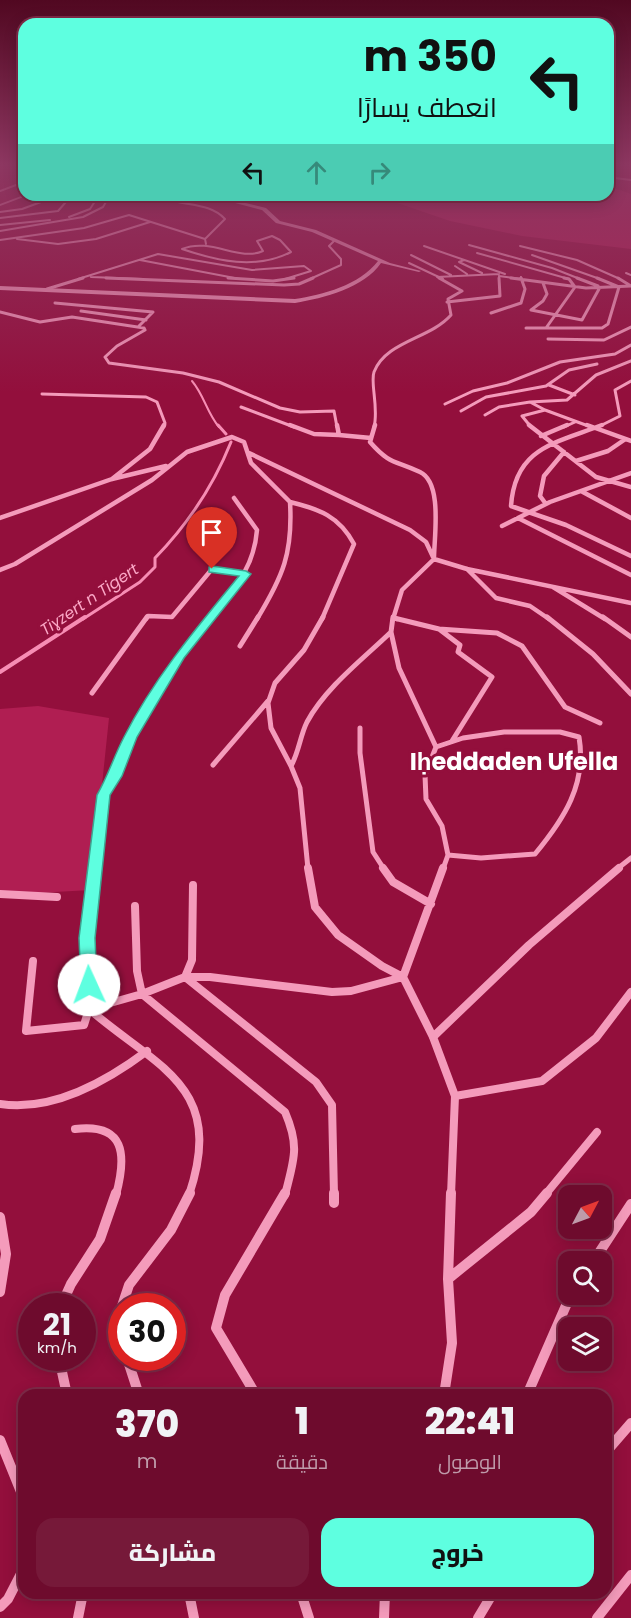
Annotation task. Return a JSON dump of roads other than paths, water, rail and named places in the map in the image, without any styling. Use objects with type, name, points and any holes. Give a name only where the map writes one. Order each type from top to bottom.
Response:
[{"type":"street","points":[[32,241],[58,244],[82,241]]},
{"type":"street","points":[[258,241],[263,252],[245,253],[206,244],[182,249],[249,263],[274,259],[291,252],[282,241]]},
{"type":"street","points":[[84,276],[295,285],[341,265],[341,259],[329,246],[334,241],[461,288],[460,293],[447,302]]},
{"type":"street","points":[[469,245],[552,268],[598,286],[599,289]]},
{"type":"street","points":[[424,246],[501,275]]},
{"type":"street","points":[[520,246],[572,258],[607,272],[631,286]]},
{"type":"street","points":[[477,253],[569,279],[575,287]]},
{"type":"street","points":[[50,288],[84,276],[140,260],[163,254],[244,269],[304,266],[311,271],[283,279],[246,279],[140,260]]},
{"type":"street","points":[[411,255],[453,276]]},
{"type":"street","points":[[532,255],[576,268],[619,287]]},
{"type":"street","points":[[0,286],[295,301],[320,296],[367,275],[381,260]]},
{"type":"street","points":[[464,260],[459,262],[483,274]]},
{"type":"street","points":[[409,263],[419,271]]},
{"type":"street","points":[[454,266],[468,274]]},
{"type":"street","points":[[626,273],[631,275]]},
{"type":"street","points":[[433,277],[468,274],[508,275],[575,287],[599,289],[631,286]]},
{"type":"street","points":[[447,302],[482,300],[500,296],[501,275]]},
{"type":"street","points":[[491,313],[521,303],[525,289],[521,277]]},
{"type":"street","points":[[543,283],[547,294],[543,301],[531,310],[582,320]]},
{"type":"street","points":[[546,328],[575,287]]},
{"type":"street","points":[[526,328],[602,328],[608,324],[619,287]]},
{"type":"street","points":[[577,329],[599,289]]},
{"type":"street","points":[[403,976],[448,855],[442,826],[426,799],[425,775],[436,747],[399,668],[391,632],[402,590],[434,559],[435,491],[430,480],[423,473],[385,459],[370,442],[377,405],[372,376],[378,363],[394,349],[443,327],[451,315],[447,302]]},
{"type":"street","points":[[56,303],[153,312],[138,326]]},
{"type":"street","points":[[81,311],[146,320]]},
{"type":"street","points":[[0,312],[40,322],[72,317],[138,326],[146,330],[117,346],[105,357],[109,363],[201,377],[290,410],[334,411],[339,435]]},
{"type":"street","points":[[548,339],[604,340],[631,327]]},
{"type":"street","points":[[445,404],[473,391],[507,383],[560,362],[615,354],[631,345]]},
{"type":"street","points":[[484,415],[500,407],[530,402],[558,402],[575,395],[596,375],[631,361]]},
{"type":"street","points":[[461,411],[486,397],[549,385],[569,370],[597,364]]},
{"type":"street","points":[[631,381],[615,390],[620,416],[536,451],[528,458],[514,484],[511,506],[531,511],[631,556]]},
{"type":"street","points":[[549,385],[575,395]]},
{"type":"street","points":[[473,391],[486,397]]},
{"type":"street","points":[[42,394],[146,397],[157,402],[165,423],[154,446],[147,455],[121,470],[112,479]]},
{"type":"street","points":[[530,402],[575,422],[631,441]]},
{"type":"street","points":[[242,407],[314,434],[371,438]]},
{"type":"street","points":[[546,410],[522,416],[541,436],[606,482],[631,488]]},
{"type":"street","points":[[541,436],[575,422]]},
{"type":"street","points":[[0,570],[15,564],[152,480],[187,452],[223,438],[238,439],[244,442],[251,463],[290,502],[326,512],[346,527],[354,544],[344,573],[309,644],[282,672],[269,701],[267,716],[300,788],[309,883],[315,907],[338,935],[382,966],[403,976],[433,1036],[455,1096],[448,1279],[452,1343],[445,1389]]},
{"type":"street","points":[[576,461],[608,451],[624,440]]},
{"type":"street","points":[[546,504],[540,496],[544,476],[564,452]]},
{"type":"street","points":[[249,453],[410,530],[426,542],[434,559],[467,569],[631,603]]},
{"type":"street","points":[[0,518],[112,479],[170,465]]},
{"type":"street","points":[[502,526],[546,504],[631,473]]},
{"type":"street","points":[[581,491],[631,518]]},
{"type":"street","points":[[33,961],[26,1031],[84,1025],[89,1009],[87,938],[103,795],[115,776],[130,737],[180,656],[246,574],[256,543],[257,530],[234,498]]},
{"type":"street","points":[[240,646],[281,579],[292,533],[290,502]]},
{"type":"street","points":[[518,518],[631,575]]},
{"type":"street","points":[[92,693],[148,616],[172,617],[212,569],[246,574]]},
{"type":"street","points":[[467,569],[496,598],[530,606],[551,620],[593,654],[631,694]]},
{"type":"street","points":[[547,584],[594,611],[631,637]]},
{"type":"street","points":[[394,618],[439,629],[497,633],[522,646],[565,706],[600,723]]},
{"type":"street","points":[[439,629],[460,645],[458,652],[492,677],[451,741]]},
{"type":"street","points":[[291,766],[298,754],[306,723],[324,697],[391,632]]},
{"type":"street","points":[[213,765],[269,701]]},
{"type":"street","points":[[360,728],[360,753],[374,852],[393,882],[431,904]]},
{"type":"street","points":[[436,747],[451,741],[511,729],[576,735],[582,750],[579,779],[570,808],[558,827],[535,854],[482,858],[448,855]]},
{"type":"street","points":[[433,1036],[530,942],[631,858]]},
{"type":"street","points":[[185,977],[192,960],[193,885]]},
{"type":"street","points":[[0,894],[57,897]]},
{"type":"street","points":[[135,906],[136,971],[142,994],[285,1112],[295,1136],[294,1161],[284,1197],[225,1294],[216,1328],[252,1389]]},
{"type":"street","points":[[89,1009],[142,994],[185,977],[210,977],[242,983],[332,992],[351,991],[403,976]]},
{"type":"street","points":[[185,977],[316,1082],[332,1105],[334,1203]]},
{"type":"street","points":[[455,1096],[542,1081],[596,1038],[631,992]]},
{"type":"street","points":[[89,1009],[106,1025],[147,1051],[177,1077],[193,1107],[201,1139],[198,1169],[187,1200],[170,1231],[124,1293]]},
{"type":"street","points":[[0,1104],[44,1101],[80,1093],[115,1076],[147,1051]]},
{"type":"street","points":[[68,1293],[95,1249],[120,1180],[123,1160],[118,1143],[110,1131],[99,1127],[75,1129]]},
{"type":"street","points":[[448,1279],[531,1212],[597,1132]]},
{"type":"street","points":[[601,1251],[616,1231],[631,1204]]},
{"type":"street","points":[[0,1216],[6,1233],[7,1255],[0,1292]]},
{"type":"street","points":[[530,1389],[566,1305]]},
{"type":"street","points":[[62,1371],[66,1389]]},
{"type":"street","points":[[131,1371],[137,1389]]},
{"type":"street","points":[[612,1445],[631,1423]]},
{"type":"street","points":[[0,1440],[18,1484]]},
{"type":"street","points":[[597,1618],[631,1575]]},
{"type":"street","points":[[0,1607],[8,1599],[18,1580]]},
{"type":"street","points":[[78,1618],[82,1599]]},
{"type":"street","points":[[190,1599],[194,1618]]},
{"type":"street","points":[[303,1599],[309,1618]]},
{"type":"street","points":[[384,1618],[385,1599]]},
{"type":"street","points":[[478,1618],[489,1599]]},
{"type":"waterway","name":"Tiɣzert n Tigert","points":[[192,381],[219,427]]},
{"type":"waterway","name":"Tiɣzert n Tigert","points":[[218,425],[226,434]]},
{"type":"waterway","name":"Tiɣzert n Tigert","points":[[83,619],[140,582],[155,567],[155,558],[189,518],[208,489],[231,442]]},
{"type":"waterway","name":"Tiɣzert n Tigert","points":[[0,672],[85,617]]},
{"type":"district","name":"Iḥeddaden Ufella","points":[[514,762]]}]
